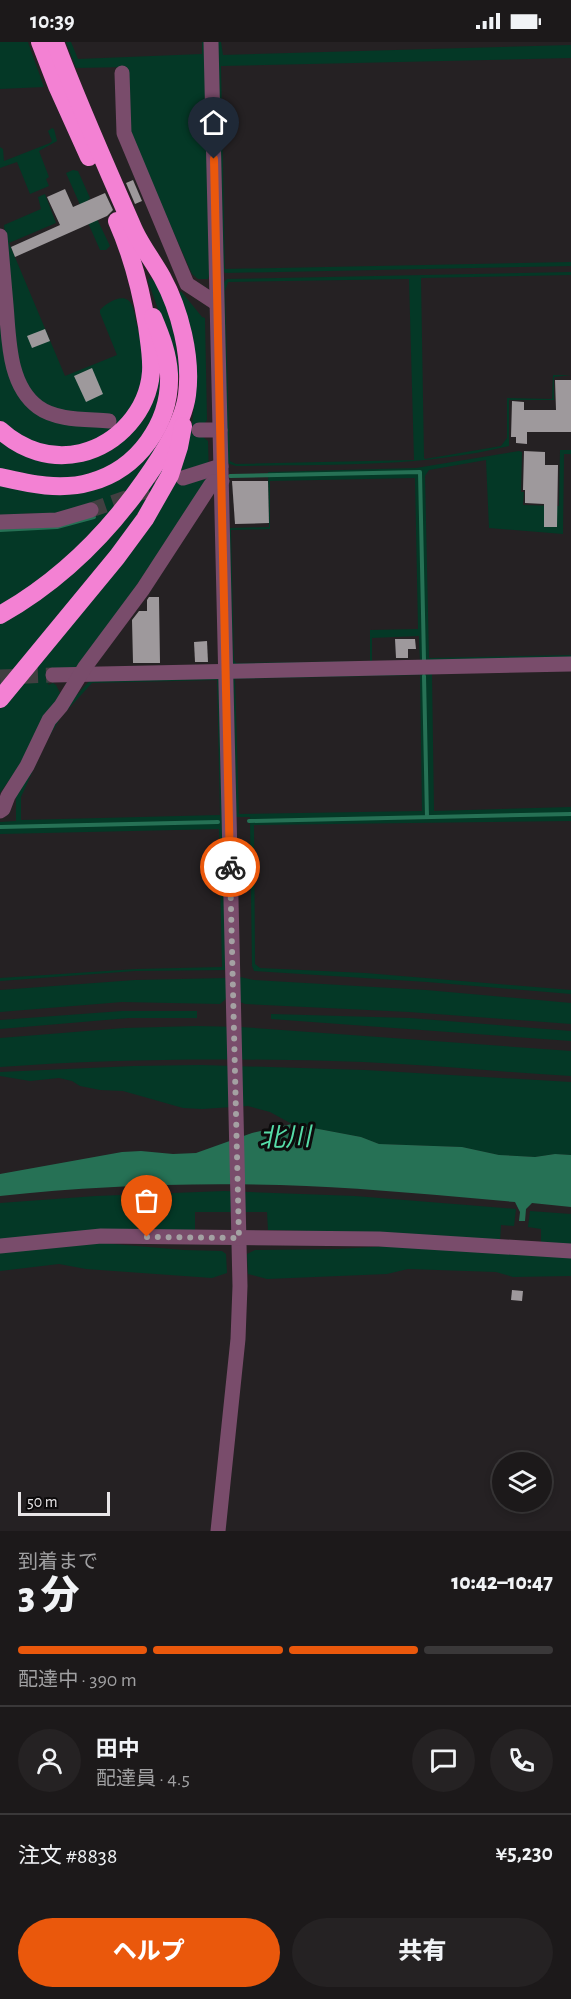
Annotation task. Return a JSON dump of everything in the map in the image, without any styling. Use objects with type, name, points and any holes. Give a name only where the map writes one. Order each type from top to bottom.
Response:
[{"type":"highway","points":[[0,477],[45,486],[61,486],[104,478],[127,464],[149,441],[163,415],[167,402],[169,374],[166,352],[141,290],[124,237],[40,42]]},
{"type":"highway","points":[[0,699],[117,557],[156,502],[175,461],[187,397],[186,353],[171,299],[162,277],[141,245],[55,42]]},
{"type":"highway","points":[[0,430],[17,444],[62,455],[87,451],[121,433],[137,414],[142,404],[151,373],[151,355],[141,290]]},
{"type":"highway","points":[[0,615],[63,571],[115,520],[161,456],[180,418],[187,397]]},
{"type":"street","points":[[211,42],[240,1286],[238,1339],[218,1531]]},
{"type":"street","points":[[123,73],[124,133],[187,284],[216,303]]},
{"type":"street","points":[[0,236],[10,351],[21,385],[38,407],[51,414],[110,421]]},
{"type":"street","points":[[199,430],[220,430]]},
{"type":"street","points":[[183,478],[221,473]]},
{"type":"street","points":[[0,811],[27,766],[50,720],[85,667],[143,589],[210,486],[221,473]]},
{"type":"street","points":[[0,522],[57,520],[91,510]]},
{"type":"street","points":[[52,675],[571,664]]},
{"type":"street","points":[[0,1246],[101,1236],[239,1232],[571,1251]]},
{"type":"shaded area","points":[[0,42],[28,42],[44,87],[0,89]]},
{"type":"shaded area","points":[[66,42],[71,42],[78,59],[202,54],[202,42],[205,42],[210,273],[208,279],[198,279],[192,274],[128,130],[127,67],[76,68]]},
{"type":"shaded area","points":[[218,42],[221,42],[223,55],[571,45],[571,58],[221,66],[225,269],[571,262],[571,266],[225,273],[222,270]]},
{"type":"shaded area","points":[[52,128],[57,141],[39,151],[49,177],[46,179],[49,186],[30,194],[17,162],[0,168],[0,147],[3,149],[4,161],[50,143],[52,141],[48,131]]},
{"type":"shaded area","points":[[73,170],[78,171],[90,198],[88,200],[110,246],[106,250],[100,250],[66,173]]},
{"type":"shaded area","points":[[45,194],[56,223],[9,243],[65,376],[117,355],[100,313],[105,305],[113,300],[125,298],[132,305],[141,341],[143,372],[135,400],[117,424],[96,439],[82,445],[61,447],[32,442],[15,433],[0,420],[0,297],[21,396],[66,412],[42,403],[26,384],[18,360],[4,225],[41,209],[38,197]]},
{"type":"shaded area","points":[[571,272],[571,275],[421,278],[425,459],[501,446],[507,438],[507,398],[552,399],[553,375],[571,375],[554,377],[554,400],[509,400],[509,446],[441,458],[373,464],[236,466],[227,463],[222,290],[227,279]],"holes":[[[409,279],[414,460],[236,464],[230,461],[225,291],[228,282]]]},
{"type":"shaded area","points":[[150,277],[157,284],[167,307],[177,350],[180,373],[178,375],[148,281]]},
{"type":"shaded area","points":[[181,291],[205,318],[207,420],[198,433],[208,441],[209,478],[80,669],[54,668],[48,685],[53,683],[56,685],[60,693],[28,754],[0,793],[0,709],[188,444],[196,380],[178,295]]},
{"type":"shaded area","points":[[158,378],[161,379],[159,403],[150,426],[141,440],[117,461],[87,475],[71,479],[34,478],[0,471],[0,439],[88,458]]},
{"type":"shaded area","points":[[159,440],[161,442],[131,489],[65,560],[0,607],[0,528],[44,517],[27,513],[0,517],[0,484],[55,493]]},
{"type":"shaded area","points":[[560,450],[571,450],[571,454],[564,454],[563,534],[489,528],[486,460],[429,470],[425,476],[429,658],[571,655],[571,659],[420,662],[419,636],[372,638],[372,664],[233,665],[229,528],[269,527],[268,472],[416,468],[519,451],[522,452],[523,505],[559,506]],"holes":[[[415,478],[418,629],[370,630],[370,661],[236,663],[234,660],[231,530],[270,529],[270,481]]]},
{"type":"shaded area","points":[[161,468],[164,470],[135,521],[0,686],[0,622]]},
{"type":"shaded area","points":[[432,674],[434,811],[571,807],[571,821],[254,825],[255,964],[260,968],[365,973],[571,990],[571,994],[254,971],[252,966],[250,817],[236,817],[233,677]],"holes":[[[420,675],[422,811],[239,814],[235,679]]]},
{"type":"shaded area","points":[[220,677],[226,970],[135,971],[0,981],[0,978],[136,969],[222,967],[219,829],[0,834],[0,822],[16,821],[16,796],[59,715],[91,679]],"holes":[[[217,680],[220,815],[21,820],[21,797],[46,742],[61,717],[92,683]]]},
{"type":"shaded area","points":[[240,977],[254,980],[426,990],[571,1003],[571,1024],[409,1012],[245,1004],[240,1002]]},
{"type":"shaded area","points":[[227,978],[227,998],[220,1004],[122,1002],[0,1012],[0,990],[135,980]]},
{"type":"shaded area","points":[[122,1011],[197,1011],[197,1018],[129,1018],[0,1029],[0,1020]]},
{"type":"shaded area","points":[[271,1014],[410,1018],[571,1031],[571,1041],[271,1019]]},
{"type":"shaded area","points":[[241,1027],[571,1051],[571,1076],[389,1063],[272,1060],[136,1060],[0,1067],[0,1038],[124,1028]]},
{"type":"shaded area","points":[[201,1065],[365,1070],[571,1082],[571,1155],[555,1154],[535,1157],[499,1155],[462,1147],[379,1144],[361,1137],[292,1124],[270,1112],[248,1106],[183,1108],[123,1091],[80,1086],[72,1081],[59,1078],[30,1081],[0,1076],[0,1072]]},
{"type":"shaded area","points":[[224,1191],[355,1196],[516,1209],[514,1226],[501,1225],[500,1242],[386,1233],[268,1230],[267,1212],[195,1212],[195,1230],[0,1241],[0,1203],[96,1196]]},
{"type":"shaded area","points":[[530,1211],[571,1214],[571,1246],[541,1244],[541,1229],[528,1227]]},
{"type":"shaded area","points":[[102,1243],[222,1251],[226,1254],[227,1273],[212,1278],[86,1269],[59,1264],[0,1271],[0,1252]]},
{"type":"shaded area","points":[[389,1246],[571,1257],[571,1276],[513,1277],[496,1272],[408,1269],[387,1274],[267,1279],[248,1274],[247,1254],[255,1250]]},
{"type":"water","name":"北川","points":[[292,1124],[361,1137],[379,1144],[462,1147],[499,1155],[535,1157],[555,1154],[571,1155],[571,1207],[532,1203],[526,1209],[525,1221],[519,1221],[520,1212],[515,1202],[358,1189],[268,1185],[114,1187],[0,1196],[0,1174],[122,1152],[196,1153],[252,1133]]},
{"type":"building","points":[[133,180],[142,201],[135,204],[126,183]]},
{"type":"building","points":[[65,189],[73,207],[105,193],[113,210],[107,216],[15,257],[11,247],[60,225],[47,197]]},
{"type":"building","points":[[45,329],[50,341],[32,348],[27,336]]},
{"type":"building","points":[[92,368],[103,394],[86,402],[74,376]]},
{"type":"building","points":[[555,380],[571,380],[571,432],[527,432],[527,444],[516,443],[516,437],[511,437],[512,401],[524,402],[524,410],[556,410]]},
{"type":"building","points":[[524,451],[545,452],[545,465],[558,465],[557,527],[544,527],[544,504],[525,503]]},
{"type":"building","points":[[232,481],[268,481],[269,523],[235,524]]},
{"type":"building","points":[[149,597],[159,597],[160,663],[133,663],[132,620],[139,611],[147,611]]},
{"type":"building","points":[[395,639],[415,639],[416,649],[408,649],[408,658],[396,658]]},
{"type":"building","points":[[207,641],[208,662],[195,662],[194,642]]},
{"type":"building","points":[[512,1290],[523,1291],[522,1301],[511,1300]]},
{"type":"waterway","points":[[230,476],[420,472],[424,660]]},
{"type":"waterway","points":[[0,530],[57,527],[94,517]]},
{"type":"waterway","points":[[424,676],[427,817]]},
{"type":"waterway","points":[[249,821],[571,814]]},
{"type":"waterway","points":[[0,827],[218,822]]},
{"type":"tunnel","points":[[91,510],[169,483]]},
{"type":"tunnel","points":[[0,677],[53,675]]},
{"type":"way so far","points":[[147,1237],[239,1238],[230,867]]},
{"type":"route","points":[[214,159],[230,867]]}]
